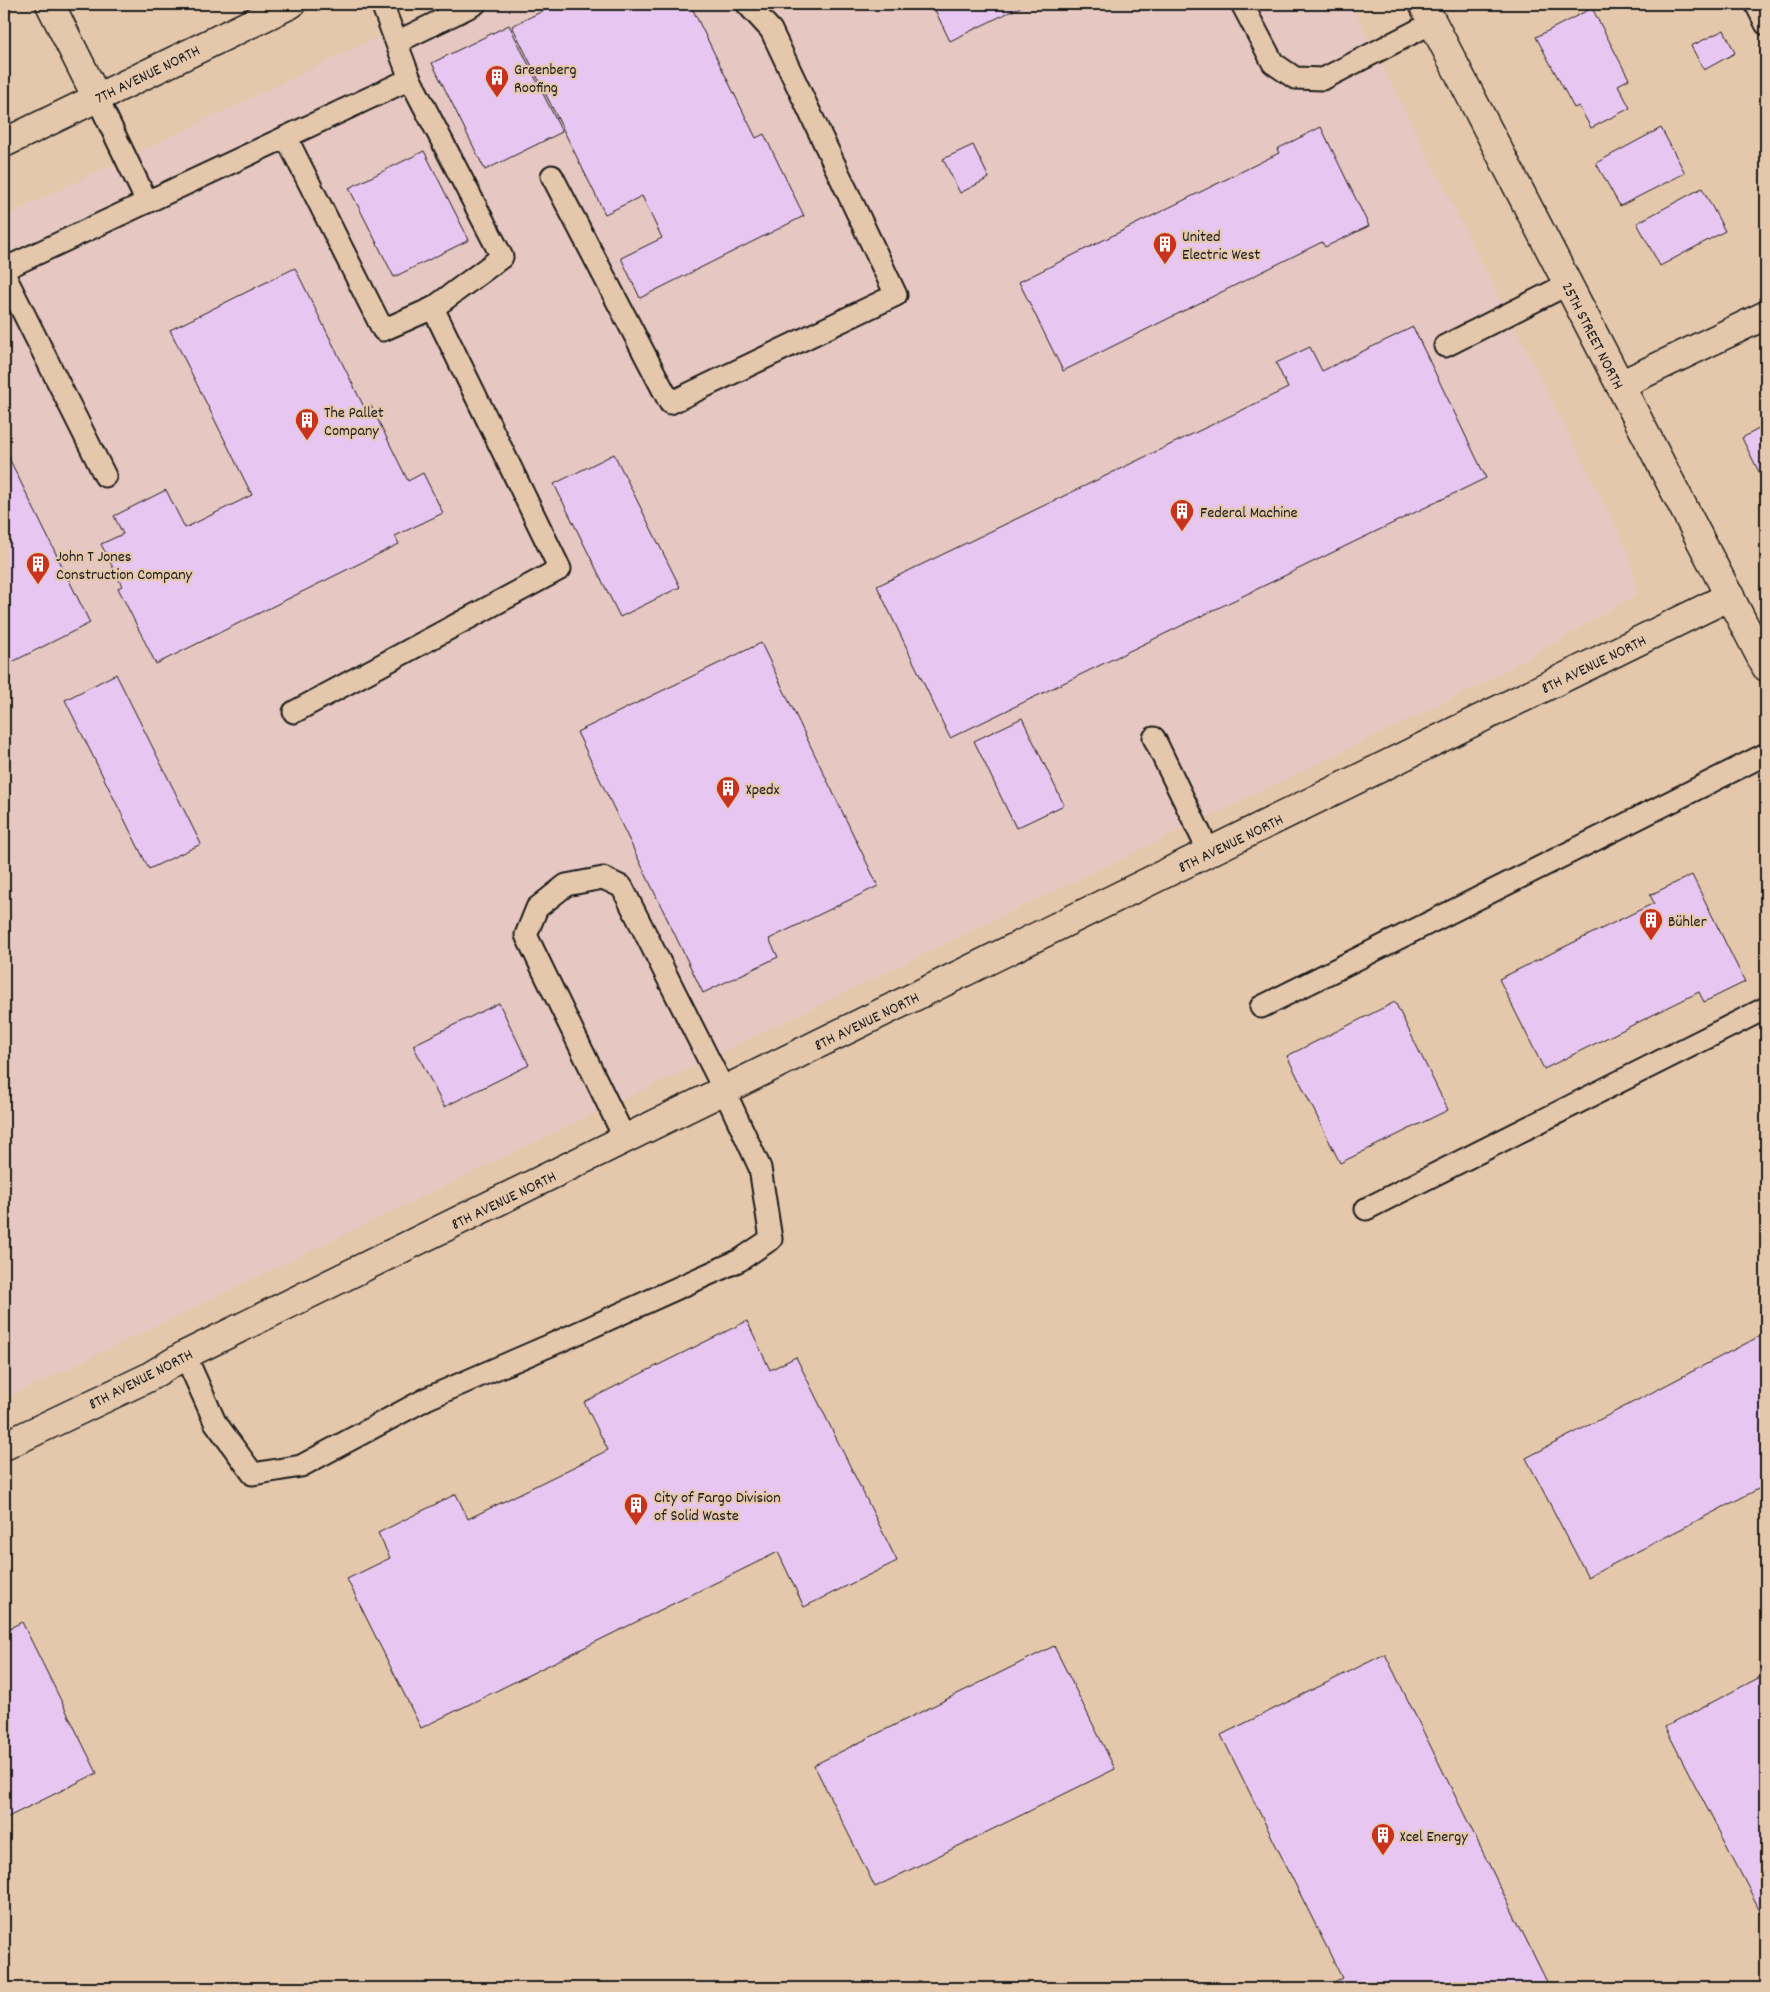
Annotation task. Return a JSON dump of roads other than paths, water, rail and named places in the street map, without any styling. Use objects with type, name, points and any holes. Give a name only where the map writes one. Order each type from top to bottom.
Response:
[{"type":"street","points":[[50,4],[96,98]]},
{"type":"street","name":"7TH AVENUE NORTH","points":[[4,143],[291,4]]},
{"type":"street","name":"25TH STREET NORTH","points":[[1427,13],[1766,667]]},
{"type":"street","points":[[1620,385],[1766,315]]},
{"type":"street","name":"8TH AVENUE NORTH","points":[[4,1446],[147,1378],[185,1355],[1730,596]]},
{"type":"lane","points":[[286,137],[383,330],[433,308],[502,257],[410,79],[382,4]]},
{"type":"lane","points":[[397,42],[475,4]]},
{"type":"lane","points":[[552,176],[670,403],[896,295],[771,30],[747,4]]},
{"type":"lane","points":[[1242,4],[1272,63],[1296,78],[1323,79],[1427,13]]},
{"type":"lane","points":[[1756,4],[1766,24]]},
{"type":"lane","points":[[4,270],[410,79]]},
{"type":"lane","points":[[96,98],[147,202]]},
{"type":"lane","points":[[4,274],[105,476]]},
{"type":"lane","points":[[1445,346],[1568,284]]},
{"type":"lane","points":[[294,712],[560,569],[433,308]]},
{"type":"lane","points":[[1154,738],[1209,852]]},
{"type":"lane","points":[[1261,1007],[1766,754]]},
{"type":"lane","points":[[185,1355],[216,1422],[253,1474],[301,1466],[428,1398],[740,1260],[771,1238],[760,1168],[724,1090],[622,887],[603,878],[566,885],[537,908],[526,935],[626,1138]]},
{"type":"lane","points":[[1366,1209],[1766,1008]]},
{"type":"place","name":"Greenberg Roofing","points":[[497,98]]},
{"type":"place","name":"United Electric West","points":[[1165,265]]},
{"type":"place","name":"The Pallet Company","points":[[307,441]]},
{"type":"place","name":"Federal Machine","points":[[1182,532]]},
{"type":"place","name":"John T Jones Construction Company","points":[[38,585]]},
{"type":"place","name":"Xpedx","points":[[728,809]]},
{"type":"place","name":"Bühler","points":[[1651,941]]},
{"type":"place","name":"City of Fargo Division of Solid Waste","points":[[636,1526]]},
{"type":"place","name":"Xcel Energy","points":[[1383,1856]]}]
